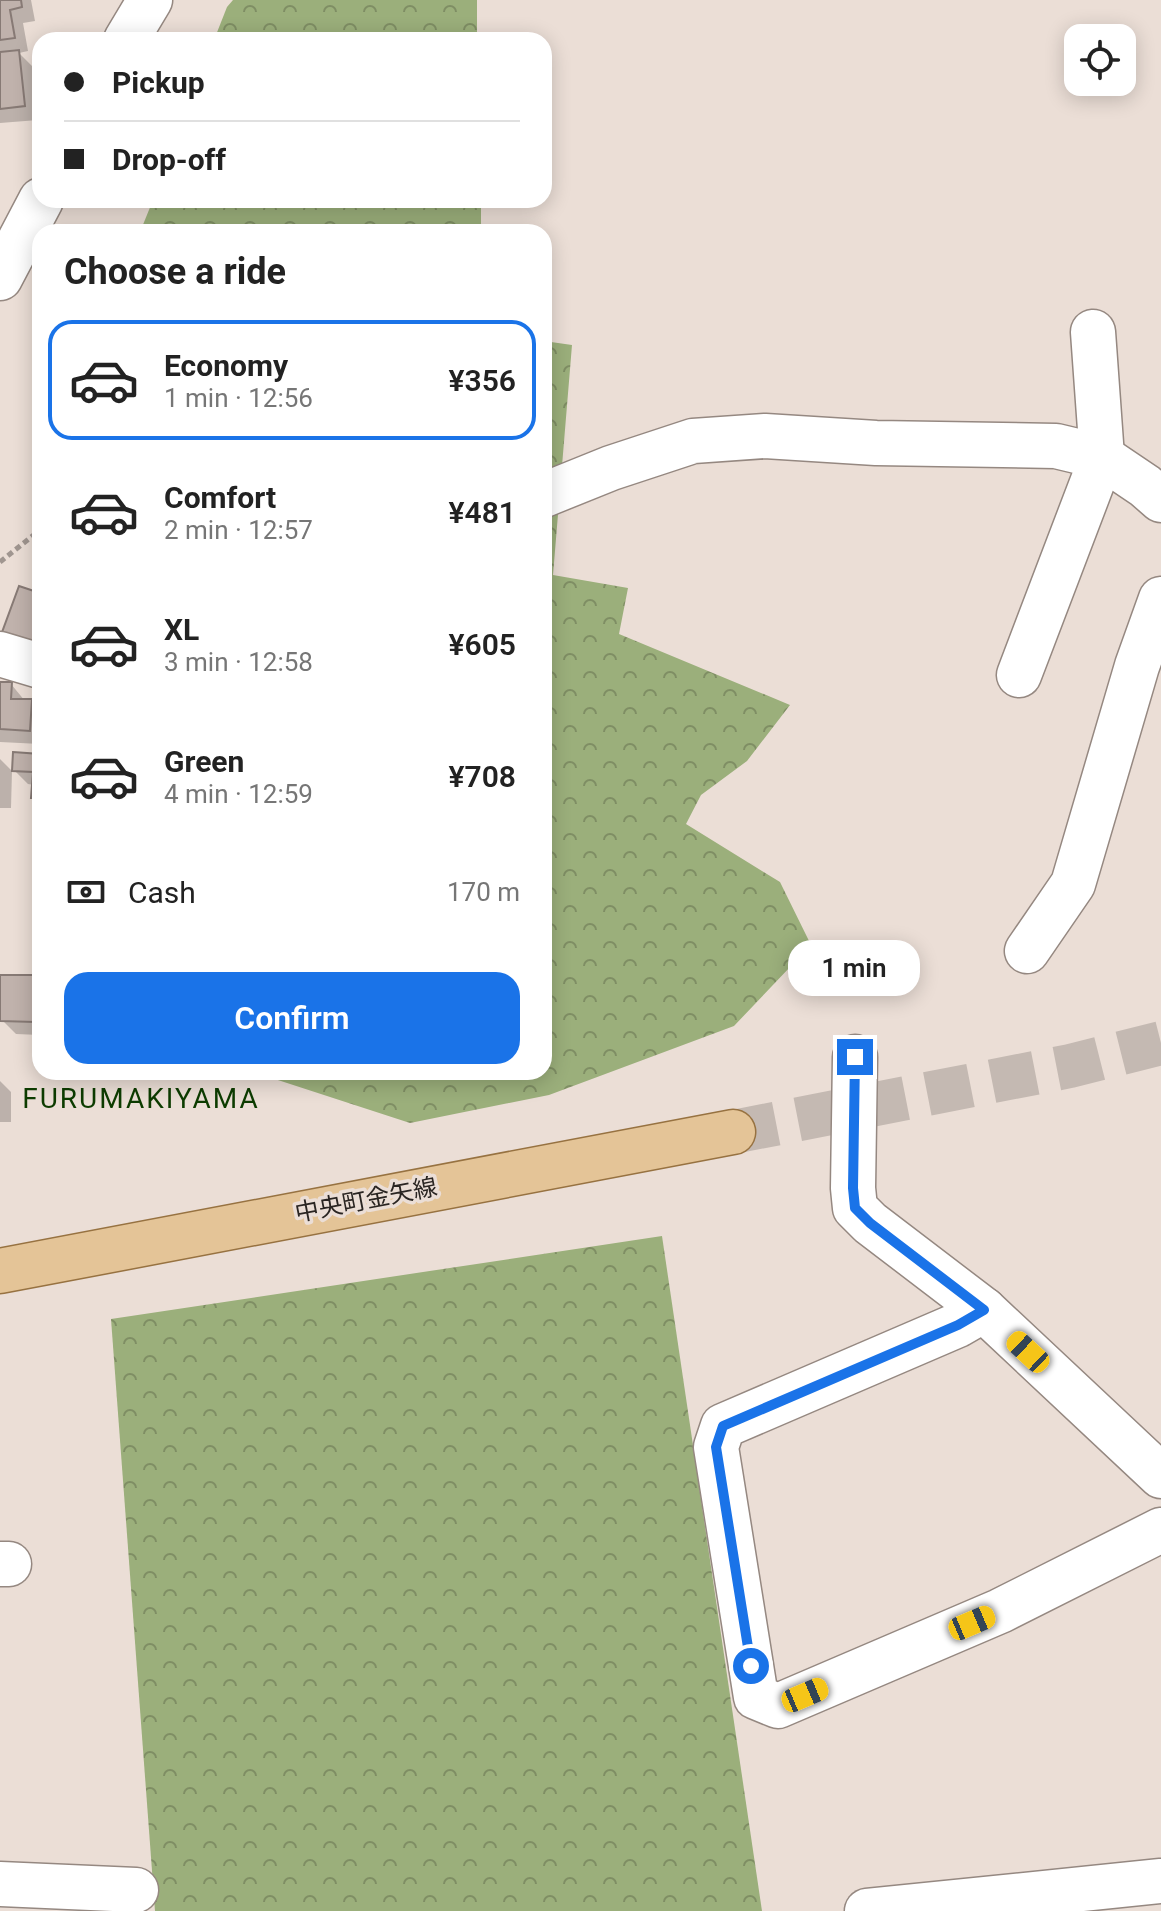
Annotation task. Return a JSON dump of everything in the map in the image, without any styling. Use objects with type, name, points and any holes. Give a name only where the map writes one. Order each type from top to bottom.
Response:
[{"type":"main road","name":"中央町金矢線","points":[[0,1271],[733,1132]]},
{"type":"street","points":[[131,32],[150,0]]},
{"type":"street","points":[[0,278],[37,208]]},
{"type":"street","points":[[1019,675],[1102,457],[1093,332]]},
{"type":"street","points":[[552,492],[693,441],[765,436],[876,443],[1056,446],[1102,457],[1161,500]]},
{"type":"street","points":[[1027,951],[1073,884],[1137,666],[1161,599]]},
{"type":"street","points":[[0,654],[32,664]]},
{"type":"street","points":[[855,1057],[855,1208],[870,1223],[984,1310],[1161,1476]]},
{"type":"street","points":[[984,1310],[958,1325],[723,1426],[716,1447],[756,1697],[778,1706],[1000,1611],[1161,1530]]},
{"type":"street","points":[[867,1911],[1161,1881]]},
{"type":"street","points":[[0,1884],[136,1890]]},
{"type":"path","points":[[0,562],[32,536]]},
{"type":"green space","points":[[233,0],[477,0],[477,32],[217,32]]},
{"type":"green space","points":[[150,208],[481,208],[481,224],[143,224]]},
{"type":"green space","points":[[552,342],[572,345],[553,575],[628,588],[619,634],[790,705],[747,761],[701,795],[686,824],[780,882],[811,945],[734,1026],[549,1095],[410,1123],[278,1080],[552,1080]]},
{"type":"green space","points":[[662,1236],[762,1911],[155,1911],[111,1319]]},
{"type":"building","points":[[0,0],[21,0],[22,7],[10,10],[15,38],[0,40]]},
{"type":"building","points":[[19,50],[25,106],[0,109],[0,52]]},
{"type":"building","points":[[19,586],[32,590],[32,645],[1,635]]},
{"type":"building","points":[[0,682],[12,682],[11,699],[32,699],[30,731],[0,729]]},
{"type":"building","points":[[13,752],[32,753],[32,772],[12,771]]},
{"type":"building","points":[[0,975],[32,975],[32,1022],[0,1021]]},
{"type":"tunnel","points":[[733,1132],[1070,1066],[1161,1043]]},
{"type":"district","name":"FURUMAKIYAMA","points":[[141,1098]]},
{"type":"route","points":[[751,1666],[716,1447],[723,1426],[958,1325],[984,1310],[870,1223],[855,1208],[855,1057]]}]
